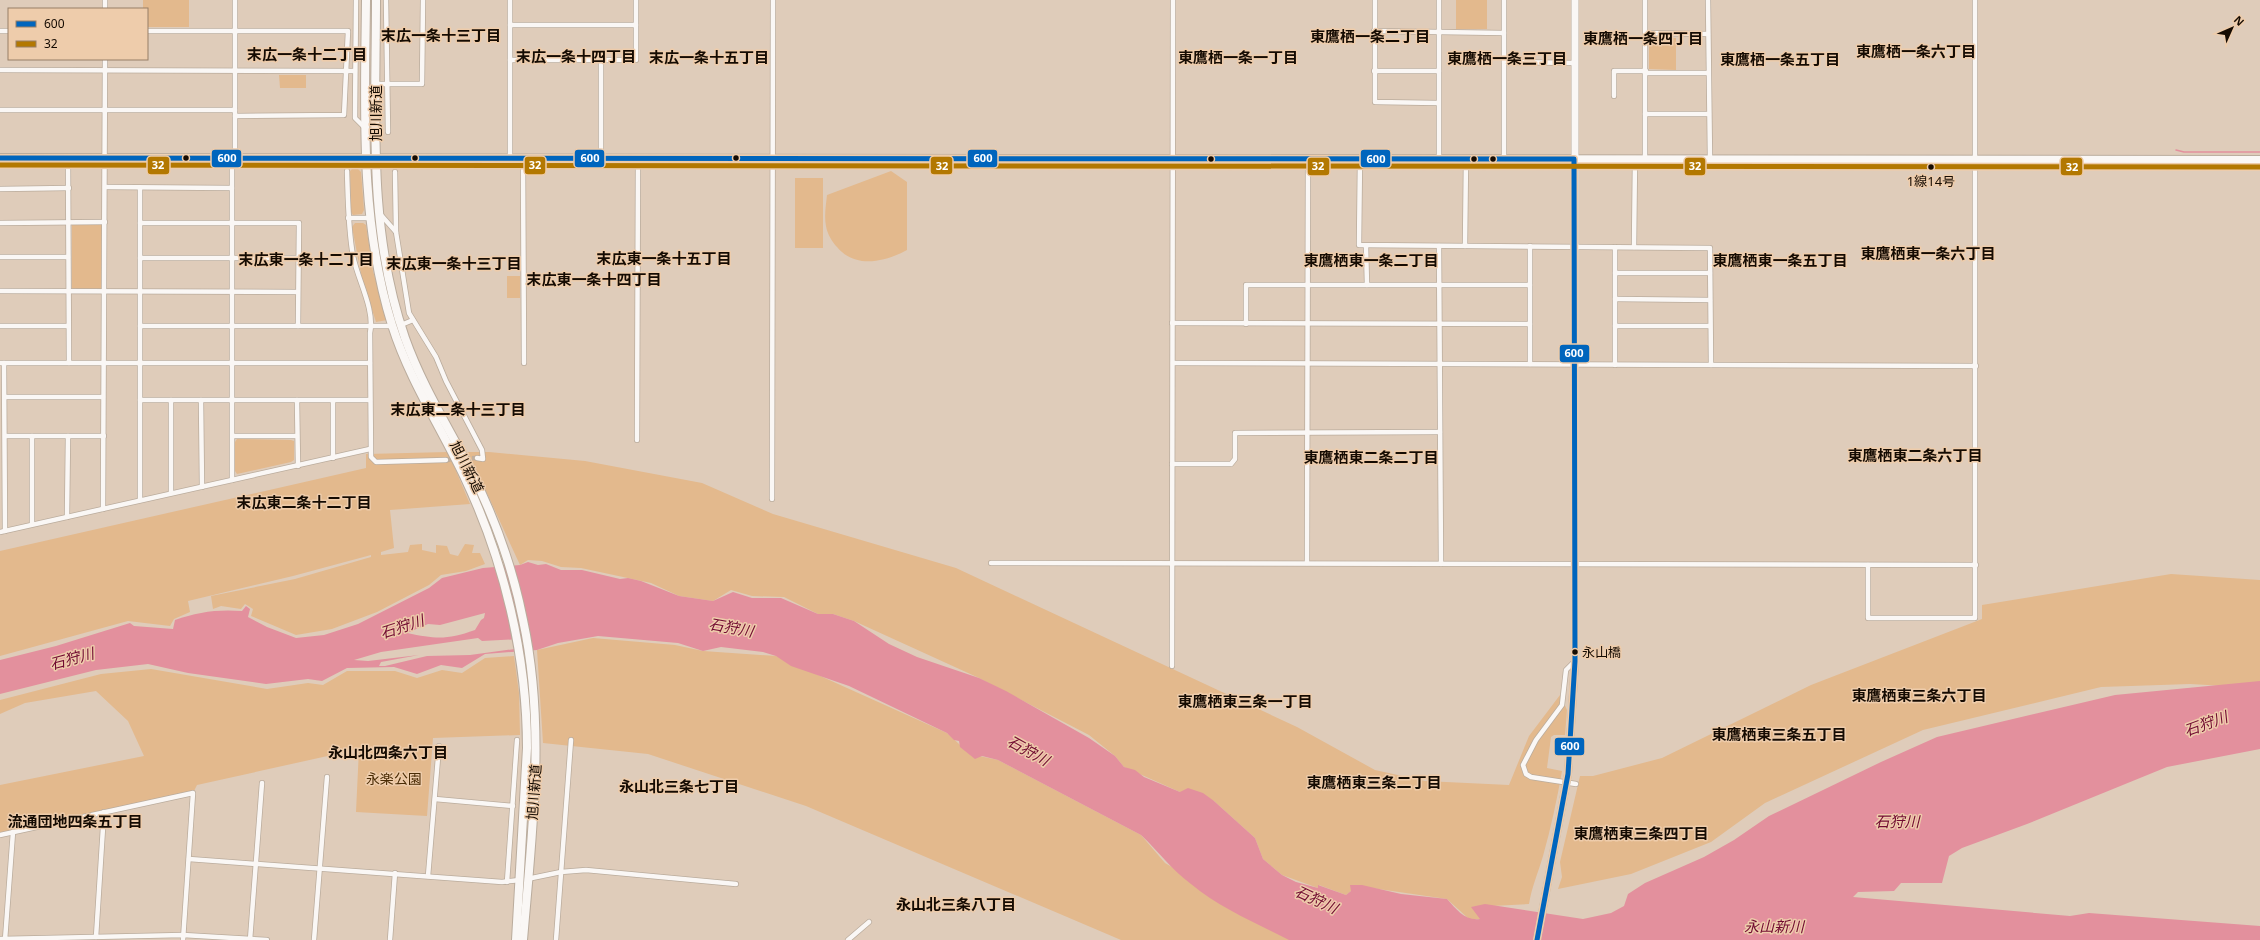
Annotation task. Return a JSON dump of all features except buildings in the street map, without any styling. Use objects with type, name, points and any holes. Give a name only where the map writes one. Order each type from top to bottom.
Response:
[{"type":"highway","name":"旭川新道","points":[[366,0],[366,158],[370,218],[377,264],[421,396],[466,481],[492,546],[508,600],[518,648],[527,731],[523,940]]},
{"type":"highway","name":"旭川新道","points":[[376,0],[376,158],[378,212],[384,259],[397,326],[428,392],[475,480],[500,538],[516,592],[529,649],[537,731],[537,748],[524,879],[516,940]]},
{"type":"highway","points":[[0,158],[1504,158],[2260,160]]},
{"type":"main road","points":[[1537,940],[1568,774],[1575,661],[1575,0]]},
{"type":"street","points":[[232,480],[233,436],[231,292],[232,188],[235,116],[235,0]]},
{"type":"street","points":[[356,0],[355,118],[365,128]]},
{"type":"street","points":[[386,0],[388,132]]},
{"type":"street","points":[[376,84],[422,84],[423,0]]},
{"type":"street","points":[[510,0],[510,158]]},
{"type":"street","points":[[510,60],[636,60],[636,0]]},
{"type":"street","points":[[772,0],[772,499]]},
{"type":"street","points":[[1172,666],[1173,0]]},
{"type":"street","points":[[1374,0],[1374,102],[1438,103]]},
{"type":"street","points":[[1438,0],[1439,158]]},
{"type":"street","points":[[1504,0],[1504,158]]},
{"type":"street","points":[[1645,0],[1645,159]]},
{"type":"street","points":[[1708,0],[1710,159]]},
{"type":"street","points":[[1868,565],[1868,618],[1975,618],[1975,0]]},
{"type":"street","points":[[510,25],[636,25]]},
{"type":"street","points":[[148,31],[348,31],[344,115],[235,116]]},
{"type":"street","points":[[1374,31],[1504,33]]},
{"type":"street","points":[[1646,33],[1708,34]]},
{"type":"street","points":[[103,509],[105,60]]},
{"type":"street","points":[[601,60],[601,158]]},
{"type":"street","points":[[1504,62],[1575,62]]},
{"type":"street","points":[[0,70],[355,71]]},
{"type":"street","points":[[1374,71],[1439,71]]},
{"type":"street","points":[[1614,96],[1614,71],[1708,73]]},
{"type":"street","points":[[0,110],[235,110]]},
{"type":"street","points":[[1645,114],[1709,114]]},
{"type":"street","points":[[68,158],[69,363]]},
{"type":"street","points":[[523,158],[524,363]]},
{"type":"street","points":[[637,440],[638,158]]},
{"type":"street","points":[[1307,563],[1308,158]]},
{"type":"street","points":[[1360,158],[1359,245],[1710,248],[1711,365]]},
{"type":"street","points":[[1465,246],[1466,158]]},
{"type":"street","points":[[1634,248],[1635,159]]},
{"type":"street","points":[[347,171],[348,218],[354,257],[372,321],[370,363],[371,457],[376,462],[446,460]]},
{"type":"street","points":[[396,172],[396,232],[404,291],[409,314],[436,357],[446,381],[482,450],[483,459],[477,458]]},
{"type":"street","points":[[105,187],[232,188]]},
{"type":"street","points":[[0,189],[69,188]]},
{"type":"street","points":[[140,188],[140,500]]},
{"type":"street","points":[[378,212],[396,232]]},
{"type":"street","points":[[348,218],[370,218]]},
{"type":"street","points":[[0,223],[105,222]]},
{"type":"street","points":[[140,223],[299,223],[297,258],[298,326]]},
{"type":"street","points":[[1366,246],[1367,285]]},
{"type":"street","points":[[1439,246],[1438,364],[1441,564]]},
{"type":"street","points":[[1530,246],[1530,364]]},
{"type":"street","points":[[1615,247],[1615,365]]},
{"type":"street","points":[[0,257],[68,257]]},
{"type":"street","points":[[140,258],[297,258]]},
{"type":"street","points":[[1615,273],[1710,273]]},
{"type":"street","points":[[1246,324],[1246,285],[1530,285]]},
{"type":"street","points":[[0,291],[297,292]]},
{"type":"street","points":[[1615,299],[1710,300]]},
{"type":"street","points":[[140,326],[371,327],[397,326],[413,320]]},
{"type":"street","points":[[1172,323],[1530,324]]},
{"type":"street","points":[[0,326],[68,326]]},
{"type":"street","points":[[1615,326],[1710,326]]},
{"type":"street","points":[[1173,362],[1307,364],[1976,366]]},
{"type":"street","points":[[370,363],[2,363],[5,397],[3,422],[5,436],[2,531],[370,449]]},
{"type":"street","points":[[5,397],[103,397]]},
{"type":"street","points":[[140,400],[370,400]]},
{"type":"street","points":[[171,400],[171,493]]},
{"type":"street","points":[[201,400],[202,487]]},
{"type":"street","points":[[297,400],[298,466]]},
{"type":"street","points":[[333,401],[333,458]]},
{"type":"street","points":[[1172,464],[1231,464],[1235,459],[1235,433],[1440,432]]},
{"type":"street","points":[[5,436],[104,436]]},
{"type":"street","points":[[32,436],[32,524]]},
{"type":"street","points":[[67,517],[68,436]]},
{"type":"street","points":[[233,436],[297,436]]},
{"type":"street","points":[[991,563],[1976,565]]},
{"type":"street","points":[[1575,661],[1566,670],[1562,706],[1536,740],[1522,765],[1526,774],[1531,777],[1576,784]]},
{"type":"street","points":[[507,882],[517,740]]},
{"type":"street","points":[[556,940],[571,740]]},
{"type":"street","points":[[428,876],[439,746]]},
{"type":"street","points":[[314,940],[327,777]]},
{"type":"street","points":[[250,939],[262,783]]},
{"type":"street","points":[[0,835],[193,793],[183,937]]},
{"type":"street","points":[[435,799],[513,806]]},
{"type":"street","points":[[96,937],[104,812]]},
{"type":"street","points":[[13,832],[4,939],[183,937],[267,940]]},
{"type":"street","points":[[189,859],[507,882],[561,872],[586,870],[736,884]]},
{"type":"street","points":[[390,940],[395,873]]},
{"type":"street","points":[[848,940],[869,922]]},
{"type":"green space","points":[[143,0],[189,0],[189,27],[148,27],[148,8],[143,8]]},
{"type":"green space","points":[[1456,0],[1487,0],[1487,29],[1456,29]]},
{"type":"green space","points":[[1649,38],[1676,38],[1676,70],[1649,69]]},
{"type":"green space","points":[[279,75],[306,75],[306,88],[280,88]]},
{"type":"green space","points":[[357,168],[361,172],[364,210],[362,214],[353,215],[351,212],[350,171]]},
{"type":"green space","points":[[891,171],[907,182],[907,250],[889,258],[870,261],[861,261],[844,254],[837,247],[827,232],[825,210],[827,195]]},
{"type":"green space","points":[[795,178],[823,178],[823,248],[795,248]]},
{"type":"green space","points":[[355,223],[363,223],[366,225],[373,271],[387,320],[376,322],[362,279],[352,227]]},
{"type":"green space","points":[[72,224],[103,225],[103,289],[72,289]]},
{"type":"green space","points":[[507,276],[520,276],[520,298],[507,298]]},
{"type":"green space","points":[[237,439],[294,441],[294,460],[291,462],[237,474],[235,471],[235,442]]},
{"type":"green space","points":[[448,452],[470,504],[390,510],[394,548],[381,552],[381,555],[408,552],[410,545],[422,544],[422,550],[436,553],[436,545],[447,546],[450,554],[458,556],[465,544],[474,545],[472,553],[480,553],[485,564],[466,571],[441,575],[429,585],[377,612],[332,629],[296,635],[251,616],[253,609],[245,604],[241,609],[221,606],[213,609],[211,596],[295,579],[371,557],[371,555],[293,576],[188,601],[190,612],[174,619],[170,626],[128,621],[0,656],[0,551],[366,468],[366,454]]},
{"type":"green space","points":[[468,452],[489,452],[585,461],[702,483],[773,514],[956,568],[1297,727],[1375,770],[1425,781],[1509,785],[1529,736],[1560,695],[1567,710],[1565,735],[1554,735],[1551,737],[1547,768],[1562,771],[1549,835],[1529,904],[1472,907],[1481,919],[1469,919],[1447,899],[1351,885],[1351,891],[1346,895],[1319,885],[1318,888],[1282,875],[1263,859],[1255,838],[1214,801],[1180,792],[1124,767],[1115,756],[1089,735],[979,678],[854,621],[833,614],[818,614],[784,597],[752,596],[731,590],[713,601],[679,596],[651,583],[581,568],[561,567],[542,561],[528,560],[520,565]]},
{"type":"green space","points":[[2171,574],[2260,580],[2260,688],[2190,684],[2101,687],[1923,730],[1765,803],[1711,842],[1631,874],[1558,889],[1562,877],[1560,862],[1580,776],[1593,776],[1662,758],[1811,685],[1982,619],[1982,605]]},
{"type":"green space","points":[[593,638],[675,645],[703,651],[776,656],[947,733],[970,754],[998,760],[1141,835],[1165,863],[1297,940],[1121,940],[806,806],[648,754],[543,743],[537,650]]},
{"type":"green space","name":"永楽公園","points":[[514,656],[519,693],[520,735],[433,738],[427,816],[356,812],[359,749],[197,785],[193,793],[0,835],[0,785],[144,756],[128,721],[96,691],[25,703],[0,714],[0,700],[101,674],[151,669],[267,689],[308,683],[323,685],[347,671],[395,671],[417,678],[442,670],[462,673],[485,658]]},
{"type":"water","name":"石狩川","points":[[528,562],[538,565],[546,564],[561,570],[582,570],[620,579],[628,578],[641,581],[679,596],[713,601],[733,592],[752,598],[781,598],[818,614],[833,614],[854,621],[889,644],[917,657],[979,678],[1006,691],[1089,738],[1115,756],[1124,767],[1135,770],[1144,777],[1180,792],[1188,788],[1203,793],[1255,838],[1263,859],[1282,875],[1296,882],[1318,888],[1318,885],[1346,895],[1351,891],[1350,885],[1362,885],[1401,894],[1447,899],[1462,914],[1475,919],[1480,919],[1471,907],[1485,904],[1583,919],[1611,913],[1624,906],[1628,894],[1645,883],[1704,857],[1734,840],[1769,816],[1881,762],[1937,737],[2115,695],[2260,681],[2260,749],[2167,767],[2027,824],[1962,848],[1949,856],[1942,883],[1901,883],[1894,891],[1858,892],[1853,897],[2070,916],[2089,913],[2260,926],[2260,940],[1289,940],[1238,915],[1202,893],[1177,872],[1141,835],[998,760],[982,756],[975,759],[960,747],[959,741],[954,740],[947,733],[849,686],[791,666],[776,656],[763,652],[721,647],[703,651],[678,643],[598,636],[558,643],[537,650],[485,654],[462,668],[441,665],[417,674],[394,667],[347,668],[322,681],[308,679],[266,684],[188,673],[148,664],[96,670],[0,694],[0,660],[56,646],[130,623],[134,626],[173,629],[175,620],[183,617],[224,610],[242,611],[246,606],[250,609],[248,617],[267,627],[296,638],[324,635],[358,624],[429,588],[442,578],[483,568],[520,565]],"holes":[[[485,613],[484,618],[475,630],[457,636],[441,638],[407,633],[428,624],[440,625]],[[478,638],[482,641],[520,639],[523,644],[522,648],[470,655],[427,656],[385,666],[379,666],[381,662],[419,655],[368,661],[354,660],[381,652]]]},
{"type":"waterway","points":[[2176,150],[2184,152],[2260,152]]},
{"type":"tunnel","points":[[446,460],[477,458]]},
{"type":"transit line","name":"600","points":[[0,158],[1574,159],[1575,661],[1568,774],[1537,940]]},
{"type":"transit line","name":"32","points":[[0,165],[2260,167]]},
{"type":"place","name":"1線14号","points":[[1931,167]]},
{"type":"place","name":"永山橋","points":[[1575,652]]},
{"type":"district","name":"末広一条十三丁目","points":[[441,36]]},
{"type":"district","name":"東鷹栖一条二丁目","points":[[1370,37]]},
{"type":"district","name":"東鷹栖一条四丁目","points":[[1643,39]]},
{"type":"district","name":"東鷹栖一条六丁目","points":[[1916,52]]},
{"type":"district","name":"末広一条十二丁目","points":[[307,55]]},
{"type":"district","name":"末広一条十四丁目","points":[[576,57]]},
{"type":"district","name":"末広一条十五丁目","points":[[709,58]]},
{"type":"district","name":"東鷹栖一条一丁目","points":[[1238,58]]},
{"type":"district","name":"東鷹栖一条三丁目","points":[[1507,59]]},
{"type":"district","name":"東鷹栖一条五丁目","points":[[1780,60]]},
{"type":"district","name":"東鷹栖東一条六丁目","points":[[1928,254]]},
{"type":"district","name":"末広東一条十五丁目","points":[[664,259]]},
{"type":"district","name":"末広東一条十二丁目","points":[[306,260]]},
{"type":"district","name":"東鷹栖東一条二丁目","points":[[1371,261]]},
{"type":"district","name":"東鷹栖東一条五丁目","points":[[1780,261]]},
{"type":"district","name":"末広東一条十三丁目","points":[[454,264]]},
{"type":"district","name":"末広東一条十四丁目","points":[[594,280]]},
{"type":"district","name":"末広東二条十三丁目","points":[[458,410]]},
{"type":"district","name":"東鷹栖東二条六丁目","points":[[1915,456]]},
{"type":"district","name":"東鷹栖東二条二丁目","points":[[1371,458]]},
{"type":"district","name":"末広東二条十二丁目","points":[[304,503]]},
{"type":"district","name":"東鷹栖東三条六丁目","points":[[1919,696]]},
{"type":"district","name":"東鷹栖東三条一丁目","points":[[1245,702]]},
{"type":"district","name":"東鷹栖東三条五丁目","points":[[1779,735]]},
{"type":"district","name":"永山北四条六丁目","points":[[388,753]]},
{"type":"district","name":"東鷹栖東三条二丁目","points":[[1374,783]]},
{"type":"district","name":"永山北三条七丁目","points":[[679,787]]},
{"type":"district","name":"流通団地四条五丁目","points":[[75,822]]},
{"type":"district","name":"東鷹栖東三条四丁目","points":[[1641,834]]},
{"type":"district","name":"永山北三条八丁目","points":[[956,905]]},
{"type":"water label","name":"永山新川","points":[[1774,927]]}]
